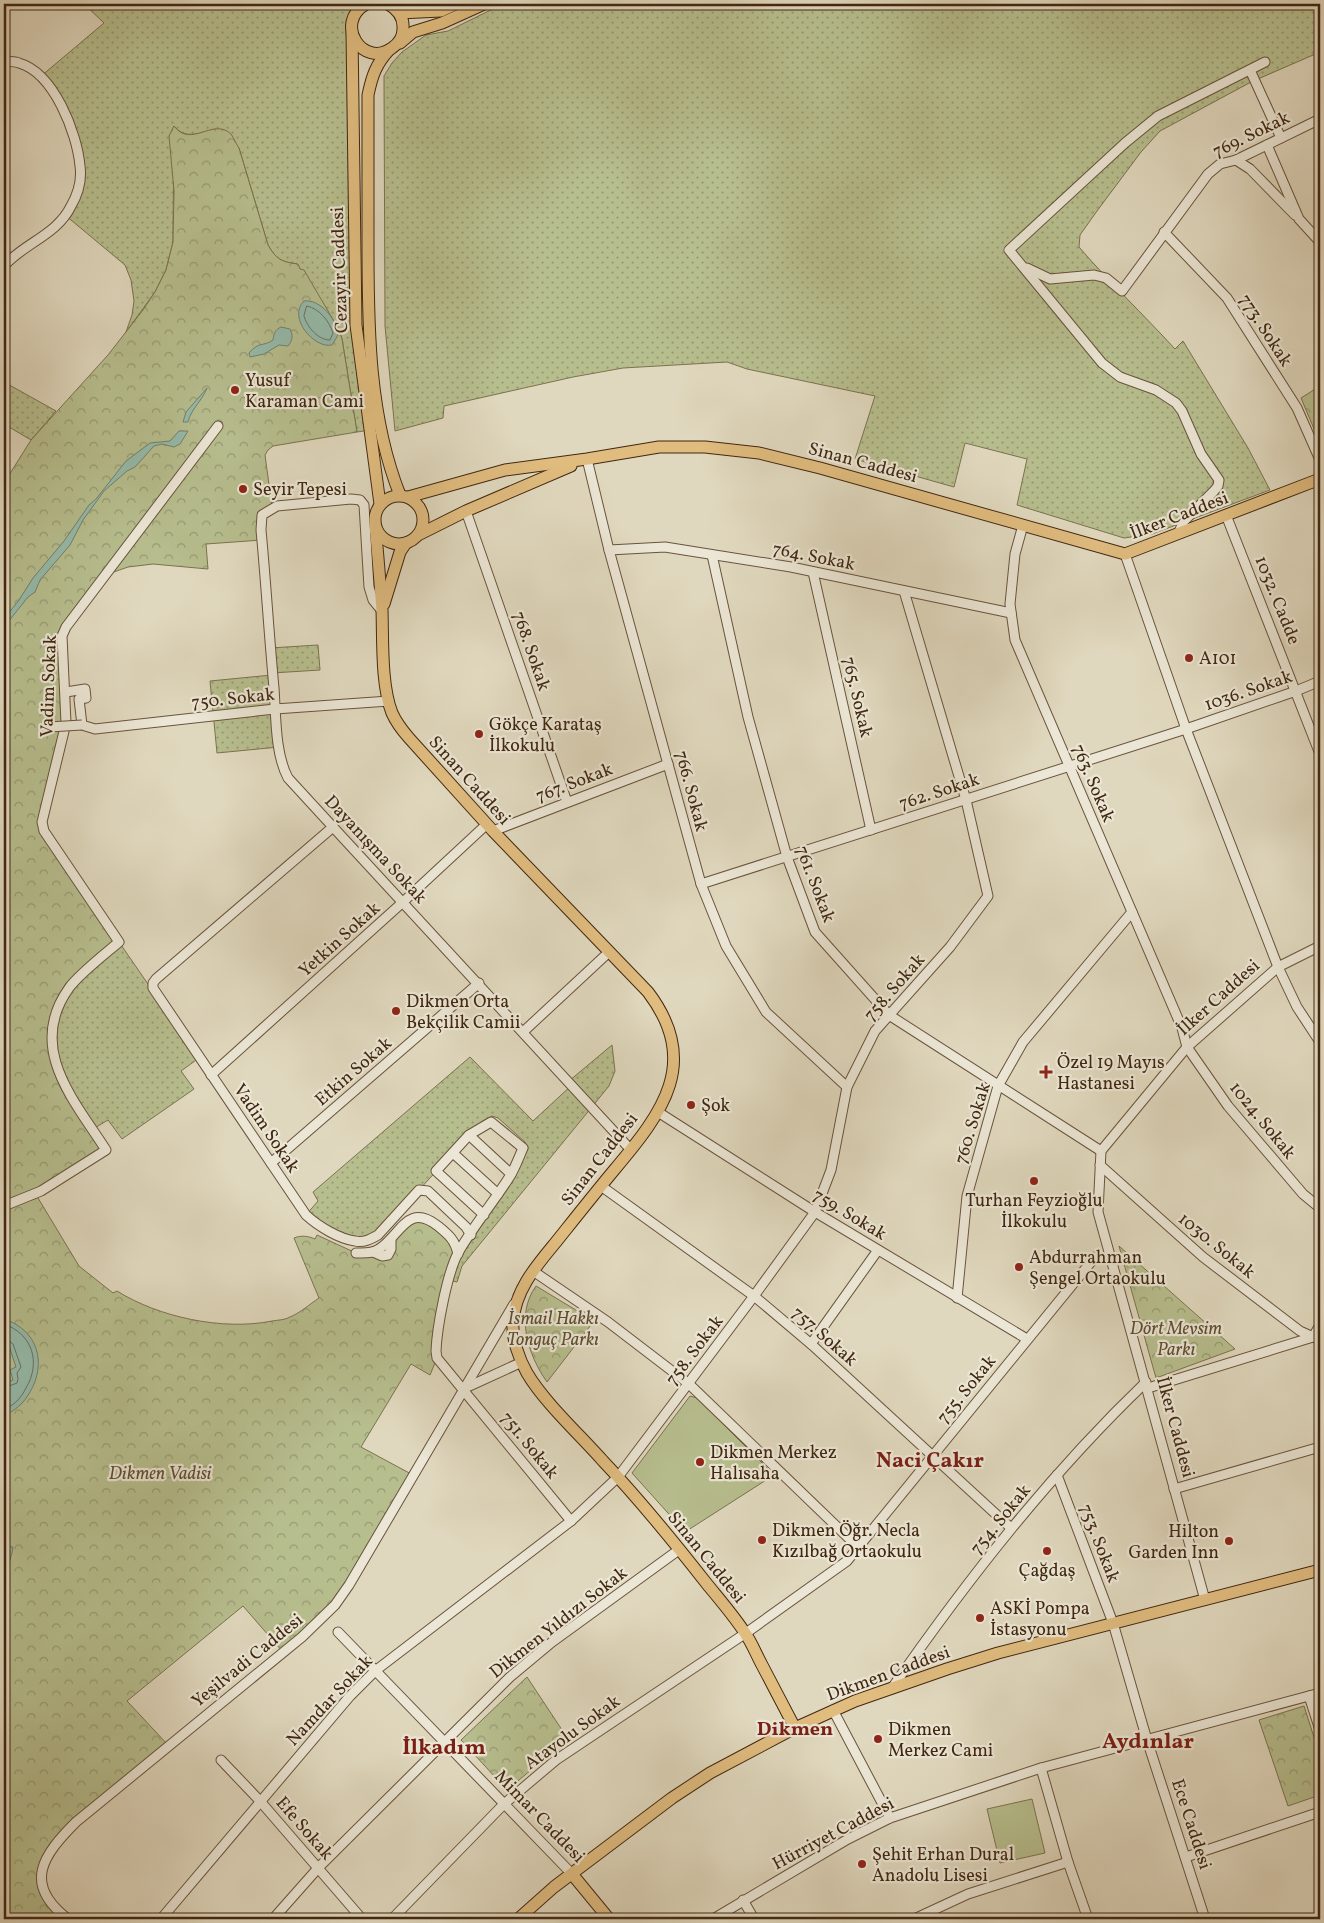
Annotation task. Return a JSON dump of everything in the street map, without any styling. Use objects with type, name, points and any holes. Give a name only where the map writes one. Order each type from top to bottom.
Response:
[{"type":"main road","points":[[354,10],[366,4]]},
{"type":"main road","points":[[388,4],[399,13],[403,21],[401,38],[393,48]]},
{"type":"main road","points":[[399,13],[441,11],[456,4]]},
{"type":"main road","points":[[352,34],[359,46],[373,53],[393,48],[413,32],[442,23],[484,4]]},
{"type":"main road","name":"Cezayir Caddesi","points":[[354,10],[351,22],[356,325],[374,424],[390,470],[404,496]]},
{"type":"main road","name":"Cezayir Caddesi","points":[[380,504],[368,326],[368,95],[372,74],[379,61],[393,48]]},
{"type":"main road","name":"Sinan Caddesi","points":[[404,496],[505,470],[659,447],[705,446],[759,453],[820,468],[1125,554]]},
{"type":"main road","name":"Sinan Caddesi","points":[[418,535],[466,511],[587,459]]},
{"type":"main road","name":"İlker Caddesi","points":[[1125,554],[1320,479]]},
{"type":"main road","points":[[392,496],[404,496],[414,501],[423,513],[422,528],[418,535],[406,543],[390,543],[384,539],[376,526],[376,511],[380,504],[392,496]]},
{"type":"main road","name":"Sinan Caddesi","points":[[376,526],[382,611],[383,662],[389,701],[398,724],[490,828],[648,992],[657,1003],[668,1024],[673,1046],[674,1066],[666,1097],[658,1112],[631,1150],[533,1270],[516,1302],[512,1322],[513,1337],[528,1374],[547,1399],[680,1549],[746,1633],[795,1728]]},
{"type":"main road","name":"Sinan Caddesi","points":[[382,611],[400,552],[406,543]]},
{"type":"main road","name":"Dikmen Caddesi","points":[[518,1919],[554,1887],[672,1798],[710,1773],[833,1710],[892,1688],[998,1653],[1320,1570]]},
{"type":"main road","name":"Mimar Caddesi","points":[[572,1874],[609,1919]]},
{"type":"street","points":[[4,61],[19,63],[35,71],[50,86],[73,133],[81,167],[79,187],[71,208],[58,225],[43,238],[22,249],[4,266]]},
{"type":"street","points":[[1178,534],[1184,521],[1214,491],[1218,486],[1219,480],[1201,454],[1182,411],[1168,397],[1156,390],[1120,377],[1102,363],[1009,250],[1125,143],[1158,116],[1265,62]]},
{"type":"street","points":[[1250,70],[1281,138]]},
{"type":"street","name":"769. Sokak","points":[[1019,262],[1032,272],[1050,279],[1094,275],[1106,278],[1122,292],[1208,174],[1220,164],[1236,160],[1320,119]]},
{"type":"street","points":[[1267,145],[1299,219]]},
{"type":"street","points":[[1236,160],[1250,169],[1319,239]]},
{"type":"street","name":"773. Sokak","points":[[1164,232],[1227,298],[1298,408],[1320,460]]},
{"type":"street","name":"Vadim Sokak","points":[[4,1206],[41,1191],[106,1150],[59,1075],[51,1043],[52,1024],[58,1006],[69,987],[119,942],[44,831],[42,822],[66,723],[62,636],[66,627],[218,426]]},
{"type":"street","name":"766. Sokak","points":[[587,459],[701,884],[726,946],[766,1012],[847,1087]]},
{"type":"street","name":"Dayanışma Sokak","points":[[382,611],[373,600],[369,587],[364,505],[360,500],[350,499],[277,506],[262,515],[261,530],[275,709],[284,770],[288,778],[332,827],[524,1032],[631,1150]]},
{"type":"street","name":"768. Sokak","points":[[466,511],[567,802]]},
{"type":"street","name":"1032. Cadde","points":[[1226,515],[1320,754]]},
{"type":"street","name":"763. Sokak","points":[[1023,525],[1015,554],[1010,604],[1015,640],[1182,1028],[1187,1047]]},
{"type":"street","name":"764. Sokak","points":[[610,550],[665,547],[813,572],[1011,613]]},
{"type":"street","name":"İlker Caddesi","points":[[1125,554],[1186,729],[1278,967],[1187,1047],[1101,1151],[1098,1212],[1205,1600]]},
{"type":"street","name":"761. Sokak","points":[[712,555],[748,717],[787,857],[815,932],[889,1015],[1101,1151]]},
{"type":"street","name":"765. Sokak","points":[[813,572],[871,830]]},
{"type":"street","name":"758. Sokak","points":[[618,1477],[815,1212],[831,1170],[847,1087],[875,1031],[950,947],[988,896],[966,800],[904,591]]},
{"type":"street","name":"1036. Sokak","points":[[1186,729],[1320,681]]},
{"type":"street","points":[[66,692],[85,689],[86,698],[79,699],[82,725]]},
{"type":"street","name":"750. Sokak","points":[[49,728],[82,725],[95,729],[275,709],[389,701]]},
{"type":"street","name":"762. Sokak","points":[[701,884],[1186,729]]},
{"type":"street","name":"767. Sokak","points":[[490,828],[567,802],[668,764]]},
{"type":"street","name":"Vadim Sokak","points":[[332,827],[156,979],[153,983],[153,988],[311,1220],[355,1242],[370,1240],[378,1235],[419,1190],[428,1192],[466,1227],[471,1235]]},
{"type":"street","name":"Yetkin Sokak","points":[[212,1075],[403,902],[490,828]]},
{"type":"street","name":"760. Sokak","points":[[957,1298],[967,1196],[998,1086],[1023,1042],[1132,912]]},
{"type":"street","points":[[1320,946],[1278,967],[1297,1007],[1320,1042]]},
{"type":"street","points":[[524,1032],[609,952]]},
{"type":"street","name":"Etkin Sokak","points":[[271,1163],[478,983]]},
{"type":"street","name":"1024. Sokak","points":[[1187,1047],[1228,1106],[1303,1194],[1320,1208]]},
{"type":"street","name":"759. Sokak","points":[[658,1112],[815,1212],[1027,1339]]},
{"type":"street","name":"751. Sokak","points":[[469,1135],[491,1122],[523,1148],[511,1174],[458,1254],[448,1280],[436,1351],[437,1358],[571,1521]]},
{"type":"street","points":[[484,1215],[436,1171],[469,1135],[511,1174]]},
{"type":"street","points":[[453,1153],[498,1194]]},
{"type":"street","name":"1030. Sokak","points":[[1100,1165],[1203,1257],[1300,1331],[1317,1339]]},
{"type":"street","name":"757. Sokak","points":[[601,1186],[754,1296],[811,1344],[1011,1528]]},
{"type":"street","points":[[356,1253],[373,1252],[382,1256],[388,1255],[391,1249],[391,1239],[409,1220],[418,1217],[425,1218],[451,1236],[456,1244],[458,1254]]},
{"type":"street","points":[[811,1344],[878,1250]]},
{"type":"street","name":"755. Sokak","points":[[746,1633],[847,1562],[1095,1256]]},
{"type":"street","points":[[533,1270],[608,1322],[689,1384],[858,1547]]},
{"type":"street","name":"Yeşilvadi Caddesi","points":[[68,1919],[58,1912],[47,1899],[42,1886],[42,1872],[46,1857],[55,1843],[76,1822],[302,1637],[335,1605],[349,1585],[516,1302]]},
{"type":"street","points":[[1147,1385],[1317,1339],[1320,1325]]},
{"type":"street","points":[[463,1389],[522,1362]]},
{"type":"street","name":"754. Sokak","points":[[892,1688],[940,1620],[1011,1528],[1109,1418],[1147,1385]]},
{"type":"street","points":[[1174,1489],[1320,1447]]},
{"type":"street","name":"753. Sokak","points":[[1057,1475],[1113,1624]]},
{"type":"street","name":"Namdar Sokak","points":[[162,1919],[350,1696],[375,1671],[571,1521],[618,1477]]},
{"type":"street","name":"Dikmen Yıldızı Sokak","points":[[273,1919],[319,1867],[510,1677],[552,1642],[680,1549]]},
{"type":"street","name":"Ece Caddesi","points":[[1113,1624],[1147,1740],[1205,1919]]},
{"type":"street","name":"Mimar Caddesi","points":[[338,1632],[572,1874]]},
{"type":"street","name":"Atayolu Sokak","points":[[392,1919],[504,1804],[556,1760],[746,1633]]},
{"type":"street","name":"Hürriyet Caddesi","points":[[713,1919],[848,1839],[890,1818],[1042,1768],[1320,1693]]},
{"type":"street","points":[[1309,1696],[1320,1730]]},
{"type":"street","points":[[833,1710],[890,1818]]},
{"type":"street","name":"Efe Sokak","points":[[221,1760],[319,1867],[362,1919]]},
{"type":"street","points":[[1042,1768],[1068,1862],[1088,1919]]},
{"type":"street","points":[[1186,1857],[1320,1812]]},
{"type":"street","points":[[914,1919],[968,1894],[1068,1862]]},
{"type":"street","points":[[743,1900],[754,1919]]},
{"type":"green space","points":[[84,4],[353,4],[356,325],[370,430],[357,432],[342,339],[338,328],[297,264],[276,257],[271,250],[239,148],[215,129],[198,134],[188,134],[183,133],[174,126],[173,242],[166,270],[155,292],[126,332],[132,315],[134,301],[131,280],[125,265],[65,215],[79,187],[73,133],[40,77],[104,23]]},
{"type":"green space","points":[[390,4],[456,4],[418,13],[393,7]]},
{"type":"green space","points":[[503,4],[1320,4],[1320,52],[1251,82],[1160,131],[1141,152],[1080,235],[1079,247],[1175,349],[1183,341],[1248,448],[1270,490],[1152,534],[1124,538],[1017,505],[1027,459],[965,443],[954,487],[855,459],[875,396],[747,369],[727,362],[623,368],[573,377],[444,406],[443,418],[395,431],[385,326],[384,76],[402,52],[426,35],[448,31]]},
{"type":"green space","name":"Dikmen Vadisi","points":[[174,126],[188,135],[217,129],[231,134],[239,148],[268,245],[280,259],[298,264],[300,269],[304,270],[338,328],[342,339],[357,432],[273,446],[268,450],[265,455],[272,507],[268,510],[262,540],[206,544],[208,569],[153,564],[128,567],[108,574],[66,627],[66,705],[42,822],[119,942],[69,987],[53,1024],[55,1060],[106,1150],[35,1193],[79,1266],[113,1293],[117,1291],[133,1300],[171,1315],[212,1323],[253,1324],[284,1319],[297,1313],[319,1298],[294,1238],[300,1236],[315,1239],[317,1235],[356,1253],[368,1253],[417,1217],[455,1244],[437,1358],[430,1375],[411,1364],[361,1447],[413,1475],[349,1585],[283,1652],[243,1606],[127,1701],[168,1745],[55,1843],[42,1886],[68,1919],[4,1919],[4,483],[31,440],[108,355],[143,310],[166,270],[173,242],[174,191],[169,136]]},
{"type":"green space","points":[[4,382],[56,411],[31,440],[4,424]]},
{"type":"green space","points":[[1320,386],[1320,443],[1301,398]]},
{"type":"green space","points":[[318,645],[320,670],[272,673],[270,648]]},
{"type":"green space","points":[[272,675],[279,747],[217,753],[210,681]]},
{"type":"green space","points":[[119,942],[199,1058],[181,1071],[194,1089],[122,1139],[108,1120],[93,1129],[55,1060],[53,1024],[69,987]]},
{"type":"green space","points":[[612,1045],[615,1071],[609,1086],[462,1266],[457,1282],[448,1280],[458,1254],[528,1149],[525,1142],[498,1118],[492,1116],[481,1122],[378,1235],[355,1241],[306,1215],[318,1201],[313,1192],[470,1057],[533,1121],[572,1085],[569,1081]]},
{"type":"green space","name":"Dört Mevsim Parkı","points":[[1119,1246],[1235,1349],[1156,1378]]},
{"type":"green space","name":"İsmail Hakkı Tonguç Parkı","points":[[536,1286],[594,1321],[547,1382],[534,1360],[526,1335],[526,1309]]},
{"type":"green space","name":"Dikmen Merkez Halısaha","points":[[690,1396],[697,1398],[774,1475],[685,1532],[632,1473]]},
{"type":"green space","points":[[527,1677],[568,1739],[507,1790],[461,1740]]},
{"type":"green space","points":[[1304,1706],[1320,1756],[1320,1795],[1288,1806],[1259,1720]]},
{"type":"green space","points":[[1032,1799],[1045,1853],[1000,1863],[987,1809]]},
{"type":"water","points":[[304,301],[316,303],[322,307],[335,323],[338,335],[332,345],[318,342],[305,330],[299,315]]},
{"type":"water","points":[[281,327],[291,331],[292,340],[288,346],[279,345],[264,354],[250,357],[249,353],[252,349],[273,340],[275,332]]},
{"type":"water","points":[[207,388],[188,422],[183,422],[186,412]]},
{"type":"water","points":[[179,431],[188,431],[180,444],[174,447],[162,444],[154,446],[135,467],[127,471],[104,491],[83,520],[70,545],[40,580],[35,592],[28,597],[4,627],[4,619],[33,578],[64,541],[89,505],[126,461],[150,443],[170,441]]},
{"type":"water","points":[[4,1319],[16,1324],[32,1339],[38,1359],[38,1370],[28,1396],[15,1409],[4,1415],[4,1384],[13,1380],[10,1370],[16,1367],[9,1346],[4,1348]]},
{"type":"water","points":[[4,1546],[13,1547],[6,1573],[7,1585],[4,1593]]},
{"type":"place","name":"Yusuf Karaman Cami","points":[[235,390]]},
{"type":"place","name":"Seyir Tepesi","points":[[243,489]]},
{"type":"place","name":"A101","points":[[1189,658]]},
{"type":"place","name":"Gökçe Karataş İlkokulu","points":[[479,734]]},
{"type":"place","name":"Dikmen Orta Bekçilik Camii","points":[[396,1011]]},
{"type":"place","name":"Özel 19 Mayıs Hastanesi","points":[[1046,1072]]},
{"type":"place","name":"Şok","points":[[691,1105]]},
{"type":"place","name":"Turhan Feyzioğlu İlkokulu","points":[[1034,1181]]},
{"type":"place","name":"Abdurrahman Şengel Ortaokulu","points":[[1019,1267]]},
{"type":"place","name":"Dikmen Merkez Halısaha","points":[[700,1462]]},
{"type":"place","name":"Dikmen Öğr. Necla Kızılbağ Ortaokulu","points":[[762,1540]]},
{"type":"place","name":"Hilton Garden Inn","points":[[1229,1541]]},
{"type":"place","name":"Çağdaş","points":[[1047,1551]]},
{"type":"place","name":"ASKİ Pompa İstasyonu","points":[[980,1618]]},
{"type":"place","name":"Dikmen Merkez Cami","points":[[878,1739]]},
{"type":"place","name":"Şehit Erhan Dural Anadolu Lisesi","points":[[862,1864]]},
{"type":"district","name":"Naci Çakır","points":[[930,1459]]},
{"type":"district","name":"Dikmen","points":[[795,1728]]},
{"type":"district","name":"Aydınlar","points":[[1148,1740]]},
{"type":"district","name":"İlkadım","points":[[444,1746]]}]
